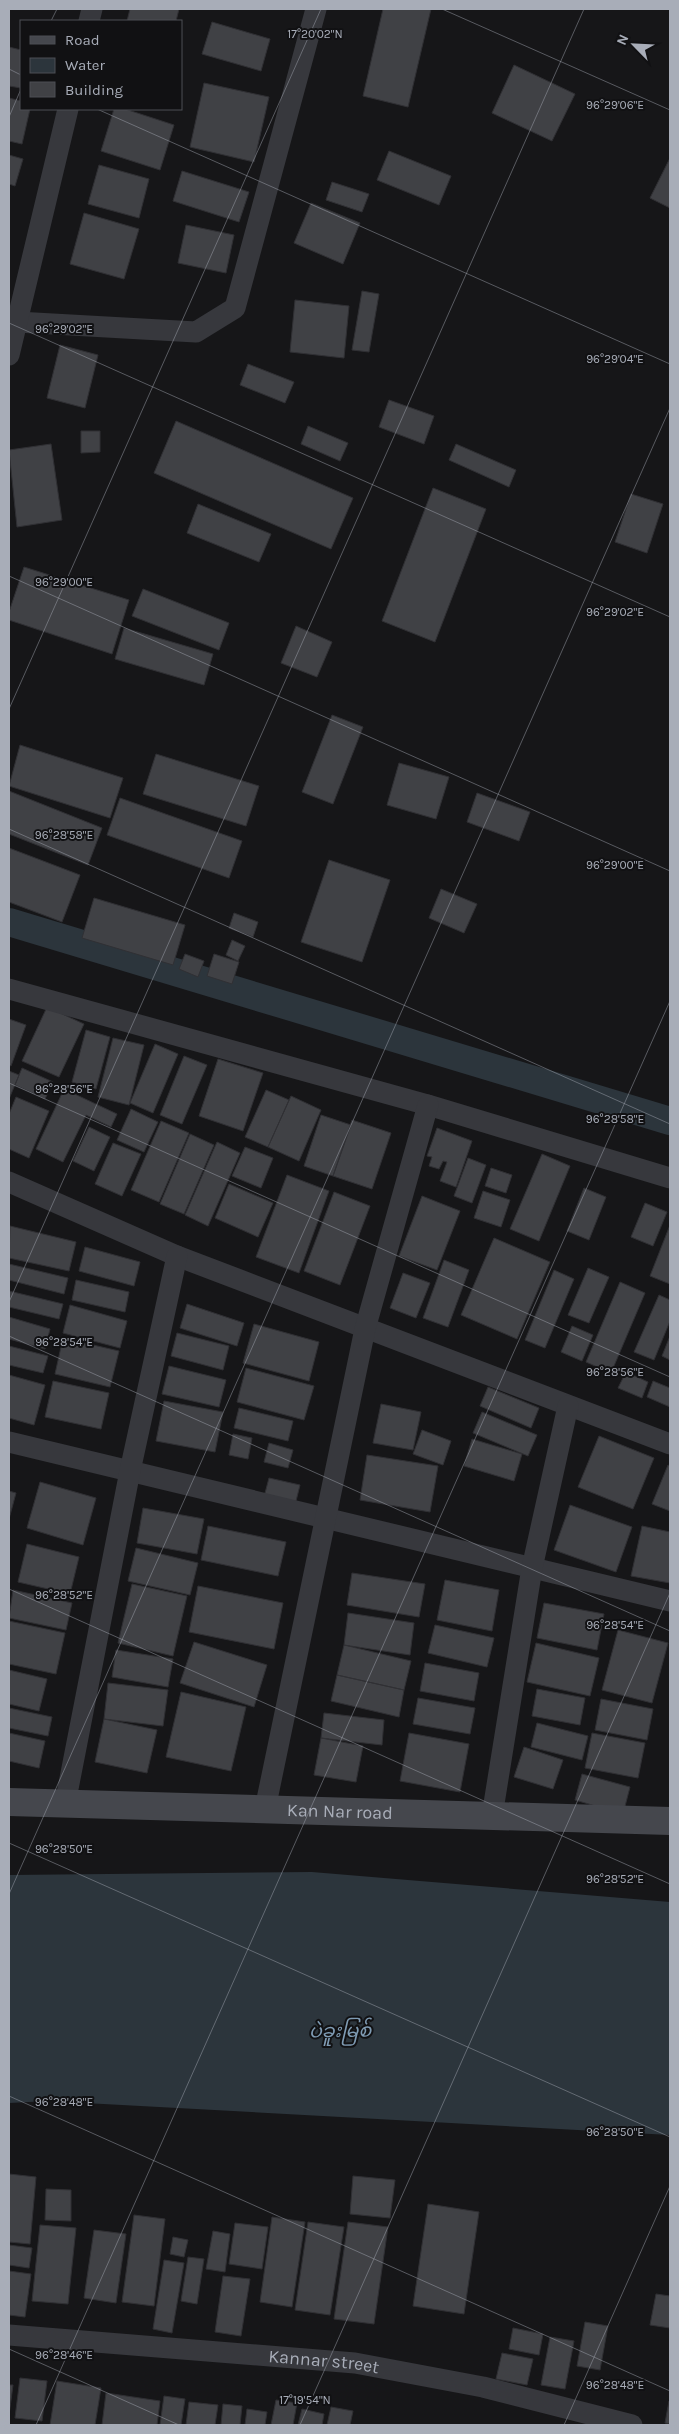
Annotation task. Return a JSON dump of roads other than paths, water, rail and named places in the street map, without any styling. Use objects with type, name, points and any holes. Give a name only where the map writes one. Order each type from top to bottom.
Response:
[{"type":"street","points":[[17,322],[196,332],[235,308],[316,9]]},
{"type":"street","points":[[9,355],[68,110]]},
{"type":"street","points":[[9,989],[428,1105],[670,1178]]},
{"type":"street","points":[[265,1809],[327,1519],[365,1329],[428,1105]]},
{"type":"street","points":[[9,1182],[177,1256],[670,1444]]},
{"type":"street","points":[[65,1804],[130,1471],[177,1256]]},
{"type":"street","points":[[492,1816],[532,1568],[568,1406]]},
{"type":"street","points":[[9,1442],[670,1601]]},
{"type":"street","name":"Kan Nar road","points":[[9,1802],[492,1816],[669,1815]]},
{"type":"street","name":"Kannar street","points":[[9,2335],[355,2363],[483,2388],[632,2425]]},
{"type":"water","name":"ပဲခူးမြစ်","points":[[312,1872],[670,1902],[670,2135],[48,2101],[9,2103],[9,1875]]},
{"type":"waterway","points":[[9,922],[670,1121]]}]
